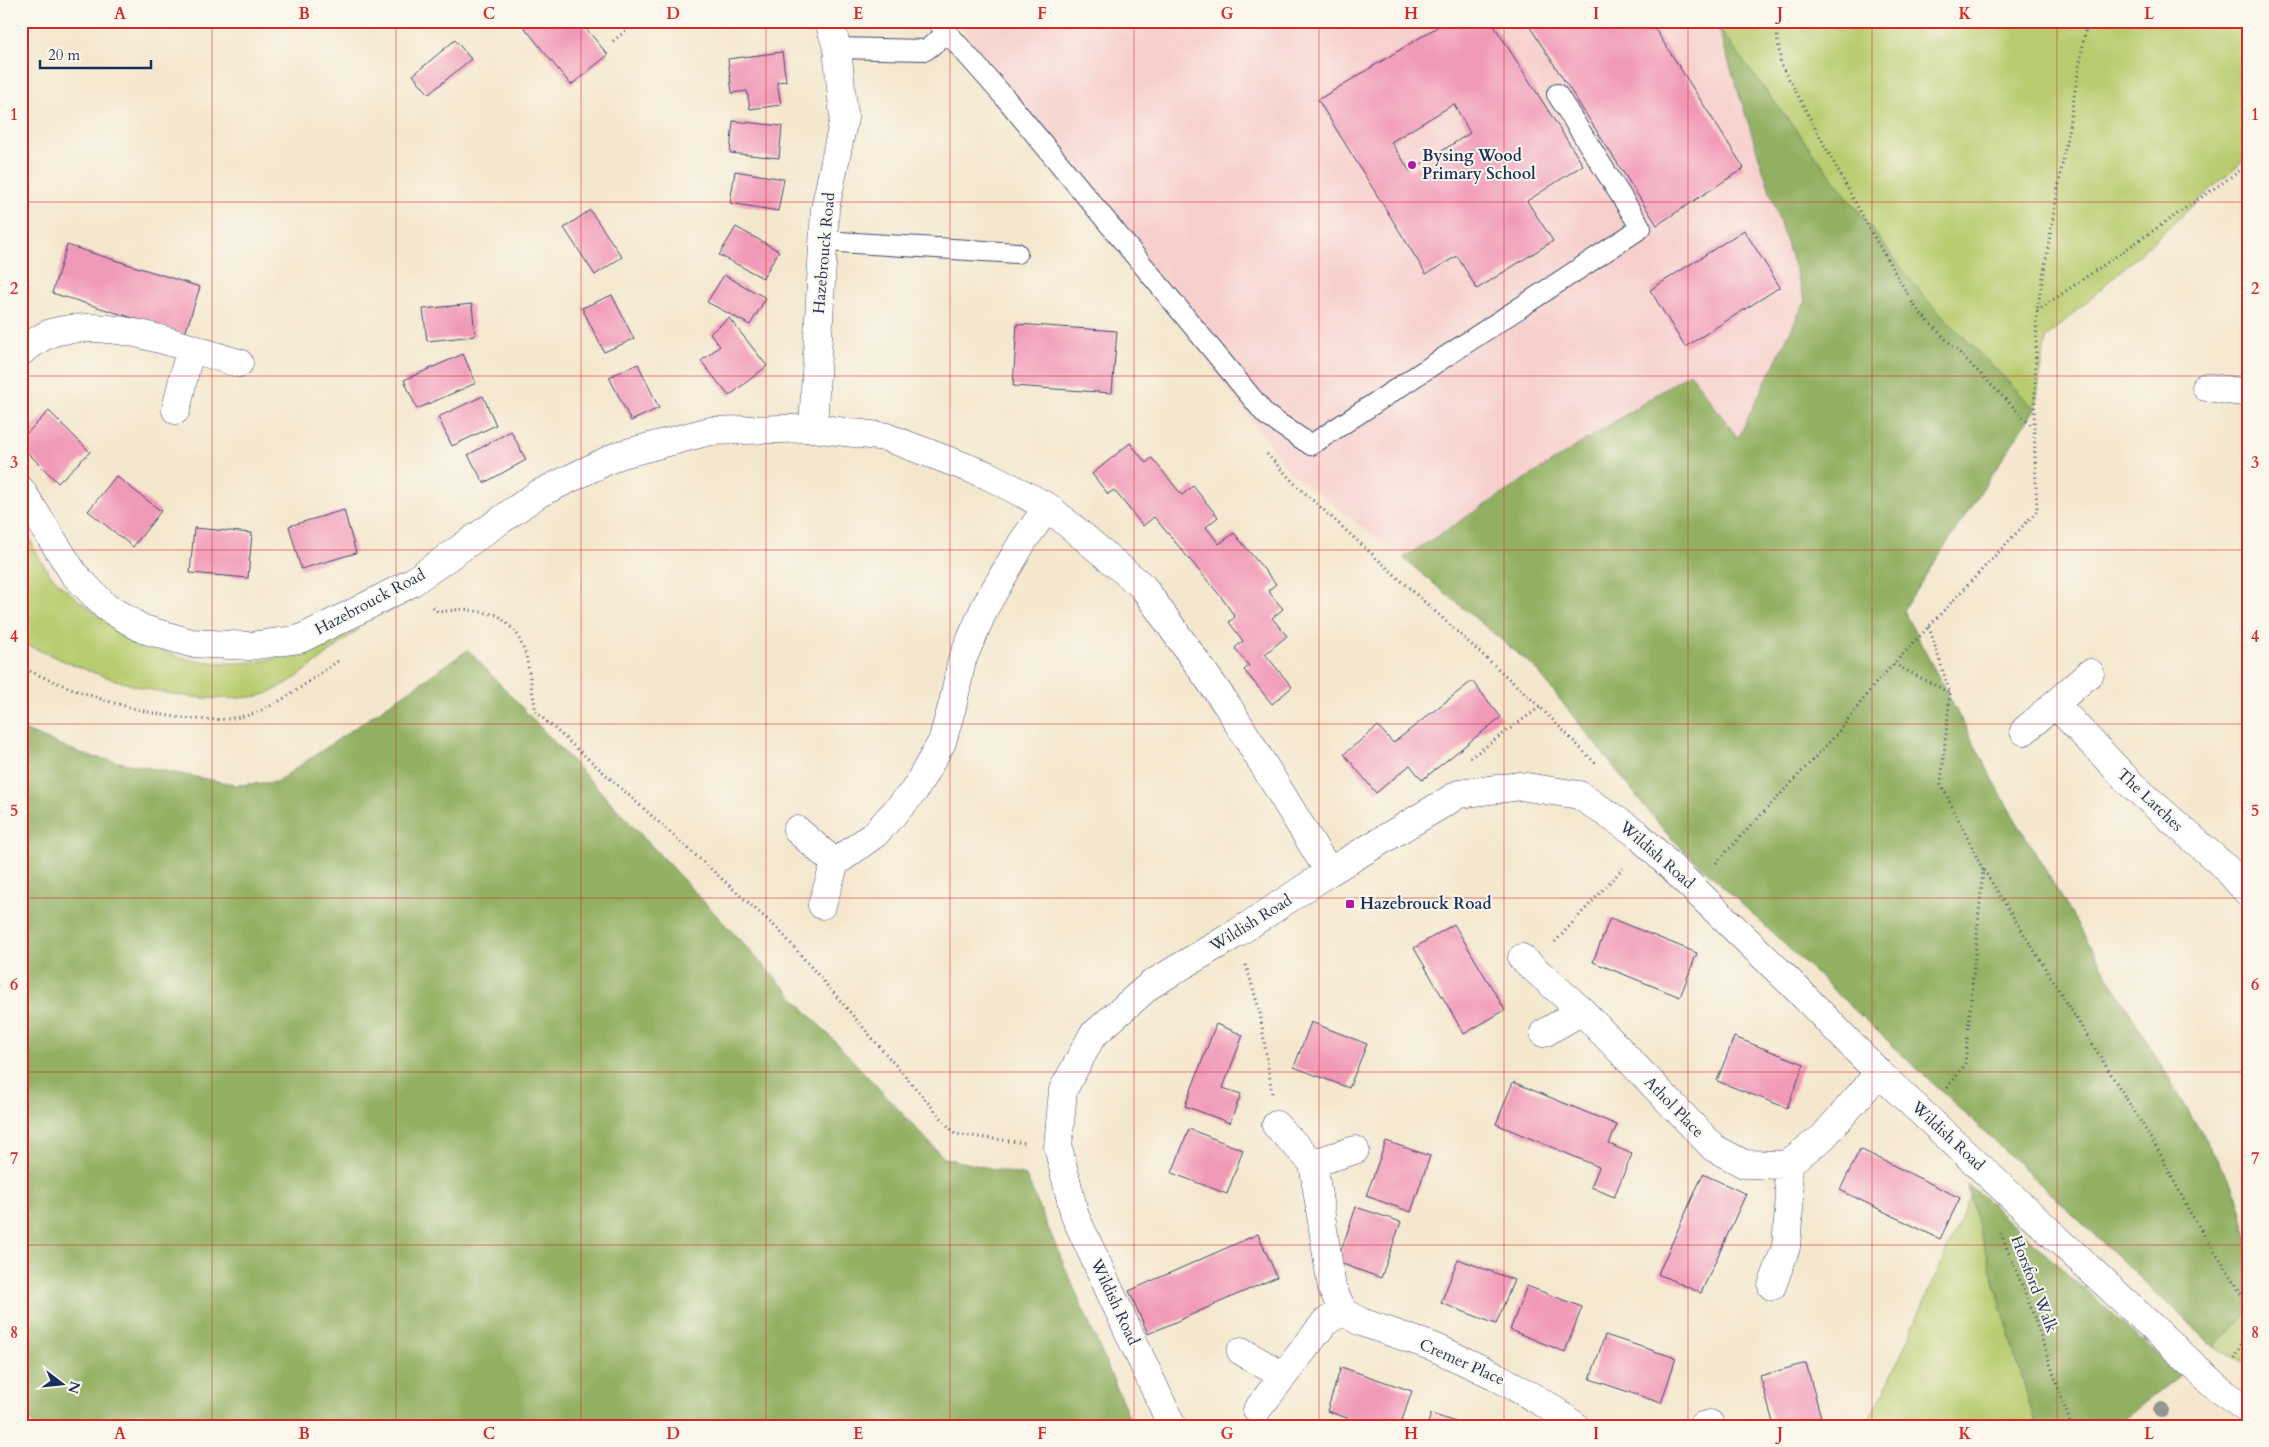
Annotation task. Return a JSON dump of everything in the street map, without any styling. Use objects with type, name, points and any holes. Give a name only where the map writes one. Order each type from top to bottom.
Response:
[{"type":"street","name":"Hazebrouck Road","points":[[813,428],[825,209],[844,118],[837,48],[830,21]]},
{"type":"street","points":[[21,352],[53,332],[81,329],[122,329],[239,363]]},
{"type":"street","points":[[176,410],[190,349]]},
{"type":"street","points":[[2206,387],[2248,393]]},
{"type":"street","name":"Hazebrouck Road","points":[[21,490],[74,574],[106,607],[143,629],[191,643],[250,646],[300,639],[410,583],[538,494],[619,455],[710,431],[813,428],[886,437],[987,476],[1048,508],[1143,587],[1228,705],[1329,872]]},
{"type":"street","points":[[822,905],[835,863],[875,834],[914,791],[942,742],[962,660],[984,607],[1023,541],[1048,508]]},
{"type":"street","points":[[2024,731],[2090,673]]},
{"type":"street","name":"The Larches","points":[[2055,704],[2132,785],[2226,868],[2248,893]]},
{"type":"street","name":"Wildish Road","points":[[1172,1426],[1075,1216],[1058,1147],[1063,1090],[1092,1036],[1150,985],[1237,934],[1329,872],[1459,794],[1520,786],[1579,795],[1636,833],[1693,887],[1879,1073],[2221,1391],[2248,1410]]},
{"type":"street","points":[[797,830],[835,863]]},
{"type":"street","name":"Athol Place","points":[[1527,962],[1582,1012],[1714,1148],[1744,1164],[1786,1165]]},
{"type":"street","points":[[1544,1034],[1582,1012]]},
{"type":"street","points":[[1772,1286],[1786,1247],[1790,1196],[1786,1165],[1823,1138],[1879,1073]]},
{"type":"street","points":[[1257,1410],[1325,1322],[1343,1311],[1332,1288],[1313,1163],[1276,1125]]},
{"type":"street","points":[[1313,1163],[1355,1150]]},
{"type":"street","name":"Cremer Place","points":[[1343,1311],[1361,1322],[1434,1347],[1494,1375],[1550,1407],[1575,1426]]},
{"type":"street","points":[[1241,1351],[1283,1376]]},
{"type":"lane","points":[[837,48],[926,50],[942,28],[1007,100],[1266,415],[1311,445],[1642,228],[1556,94]]},
{"type":"lane","points":[[823,241],[1017,253]]},
{"type":"path","points":[[614,41],[638,21]]},
{"type":"path","points":[[1775,21],[1781,64],[1870,230],[1916,310],[2034,428]]},
{"type":"path","points":[[1693,887],[1837,734],[1874,685],[2037,510],[2034,428],[2036,311],[2087,21]]},
{"type":"path","points":[[2036,311],[2248,165]]},
{"type":"path","points":[[410,583],[422,600],[438,612],[464,609],[498,615],[517,634],[526,655],[536,712],[780,931],[955,1134],[1058,1147]]},
{"type":"path","points":[[1929,626],[1950,693],[1941,784],[1983,870],[2157,1148],[2191,1214],[2236,1284],[2248,1309]]},
{"type":"path","points":[[21,667],[125,706],[173,718],[226,718],[256,712],[280,700],[345,655]]},
{"type":"path","points":[[1894,664],[1950,693]]},
{"type":"path","points":[[1459,794],[1453,770],[1540,707]]},
{"type":"path","points":[[1527,962],[1646,843]]},
{"type":"path","points":[[1927,1117],[1965,1064],[1983,870]]},
{"type":"path","points":[[1237,934],[1260,1012],[1276,1125]]},
{"type":"path","name":"Horsford Walk","points":[[1997,1225],[2033,1312],[2071,1426]]},
{"type":"shaded area","name":"Bysing Wood Primary School","points":[[957,21],[1714,21],[1718,28],[1805,301],[1738,438],[1690,374],[1403,558],[1290,472]]},
{"type":"green space","points":[[1731,21],[2248,21],[2248,156],[2046,338],[2035,409],[1923,296],[1718,28]]},
{"type":"green space","points":[[1718,28],[1923,296],[2035,409],[1903,610],[2005,802],[2234,1188],[2248,1238],[2248,1312],[2214,1347],[1666,833],[1534,667],[1403,558],[1690,373],[1738,438],[1805,301]]},
{"type":"green space","points":[[21,523],[43,565],[64,588],[98,615],[131,636],[163,651],[194,660],[226,663],[258,661],[291,655],[324,644],[359,629],[290,682],[278,689],[255,697],[209,698],[181,696],[126,683],[72,664],[21,642]]},
{"type":"green space","points":[[468,650],[944,1158],[1026,1176],[1133,1426],[34,1426],[21,1413],[21,729],[88,756],[237,785],[276,782]]},
{"type":"green space","points":[[1967,1183],[2180,1375],[2115,1426],[2036,1426]]},
{"type":"green space","points":[[1970,1197],[2036,1426],[1865,1426],[1889,1382]]},
{"type":"green space","points":[[2248,1312],[2248,1364],[2214,1347]]},
{"type":"building","points":[[519,21],[580,21],[608,55],[571,85]]},
{"type":"building","points":[[1447,21],[1491,21],[1583,165],[1527,201],[1553,241],[1477,289],[1457,256],[1426,274],[1318,100]],"holes":[[[1454,104],[1470,133],[1410,171],[1391,142]]]},
{"type":"building","points":[[1526,21],[1650,21],[1744,168],[1657,225]]},
{"type":"building","points":[[455,40],[471,59],[429,94],[413,75]]},
{"type":"building","points":[[782,52],[786,81],[777,82],[781,105],[750,109],[747,91],[732,93],[728,59]]},
{"type":"building","points":[[733,121],[782,126],[779,158],[730,153]]},
{"type":"building","points":[[735,171],[784,179],[778,211],[730,203]]},
{"type":"building","points":[[590,210],[622,257],[595,275],[564,228]]},
{"type":"building","points":[[736,227],[779,251],[763,278],[719,255]]},
{"type":"building","points":[[1744,230],[1780,287],[1685,347],[1650,290]]},
{"type":"building","points":[[67,245],[200,287],[185,334],[52,293]]},
{"type":"building","points":[[724,275],[766,298],[750,325],[707,302]]},
{"type":"building","points":[[612,295],[634,339],[604,352],[582,308]]},
{"type":"building","points":[[472,304],[475,336],[427,341],[423,309]]},
{"type":"building","points":[[729,318],[767,366],[729,396],[701,361],[720,346],[710,333]]},
{"type":"building","points":[[1017,324],[1117,331],[1112,393],[1013,386]]},
{"type":"building","points":[[463,354],[476,383],[417,409],[404,380]]},
{"type":"building","points":[[638,364],[659,408],[631,421],[609,377]]},
{"type":"building","points":[[483,396],[496,425],[452,446],[438,417]]},
{"type":"building","points":[[49,411],[90,452],[58,483],[21,446],[21,439]]},
{"type":"building","points":[[511,431],[526,460],[484,483],[468,455]]},
{"type":"building","points":[[1130,443],[1146,463],[1152,458],[1182,495],[1193,486],[1218,517],[1206,527],[1219,544],[1234,533],[1276,584],[1268,591],[1283,609],[1272,618],[1287,636],[1265,654],[1292,687],[1272,704],[1244,670],[1249,666],[1235,648],[1243,641],[1229,622],[1235,617],[1222,598],[1154,517],[1143,526],[1114,490],[1108,494],[1092,474]]},
{"type":"building","points":[[116,476],[161,511],[133,547],[88,511]]},
{"type":"building","points":[[344,510],[356,553],[301,569],[289,526]]},
{"type":"building","points":[[194,528],[252,533],[248,578],[190,573]]},
{"type":"building","points":[[1472,681],[1501,717],[1422,780],[1410,765],[1376,793],[1344,754],[1378,726],[1393,743]]},
{"type":"building","points":[[1610,918],[1697,953],[1680,997],[1593,962]]},
{"type":"building","points":[[1454,924],[1505,1010],[1464,1034],[1414,948]]},
{"type":"building","points":[[1311,1022],[1367,1044],[1349,1088],[1294,1067]]},
{"type":"building","points":[[1216,1024],[1243,1035],[1223,1088],[1241,1094],[1230,1123],[1185,1106]]},
{"type":"building","points":[[1734,1037],[1804,1064],[1787,1108],[1717,1081]]},
{"type":"building","points":[[1513,1082],[1617,1125],[1609,1144],[1632,1154],[1614,1197],[1591,1187],[1599,1167],[1496,1124]]},
{"type":"building","points":[[1189,1129],[1243,1150],[1227,1194],[1172,1173]]},
{"type":"building","points":[[1386,1141],[1430,1156],[1411,1212],[1366,1196]]},
{"type":"building","points":[[1860,1149],[1960,1198],[1940,1239],[1840,1190]]},
{"type":"building","points":[[1703,1174],[1746,1194],[1701,1293],[1658,1274]]},
{"type":"building","points":[[1356,1207],[1401,1222],[1381,1278],[1337,1262]]},
{"type":"building","points":[[1258,1234],[1277,1277],[1148,1334],[1129,1291]]},
{"type":"building","points":[[1458,1259],[1514,1280],[1496,1324],[1441,1303]]},
{"type":"building","points":[[1527,1286],[1582,1307],[1565,1352],[1510,1330]]},
{"type":"building","points":[[1605,1335],[1676,1358],[1661,1403],[1590,1379]]},
{"type":"building","points":[[1806,1363],[1821,1417],[1789,1426],[1774,1426],[1760,1376]]},
{"type":"building","points":[[1341,1367],[1412,1391],[1400,1426],[1369,1426],[1327,1411]]},
{"type":"building","points":[[1431,1414],[1465,1425],[1465,1426],[1427,1426]]},
{"type":"place","name":"Bysing Wood Primary School","points":[[1412,165]]},
{"type":"place","name":"Hazebrouck Road","points":[[1350,904]]}]
